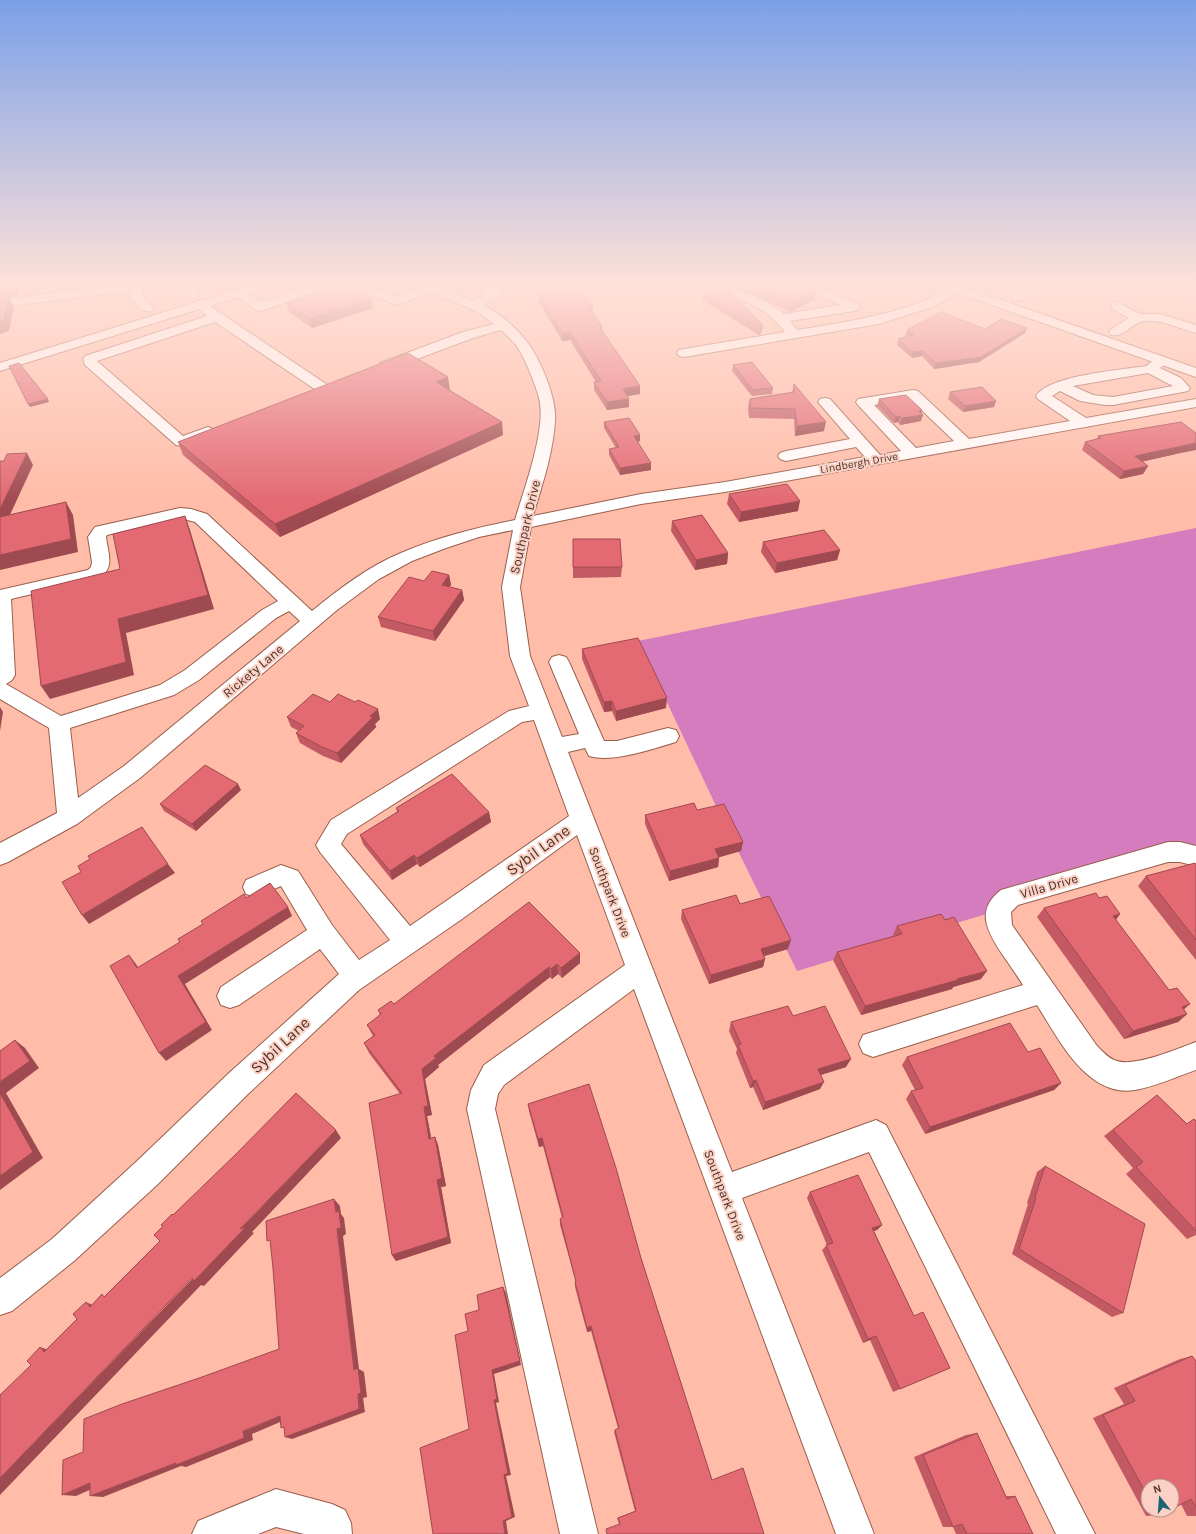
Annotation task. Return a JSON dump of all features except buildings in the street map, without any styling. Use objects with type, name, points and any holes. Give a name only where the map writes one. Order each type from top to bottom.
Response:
[{"type":"main road","points":[[0,367],[25,359]]},
{"type":"main road","points":[[91,359],[90,362],[181,442],[224,426]]},
{"type":"main road","points":[[279,359],[324,389]]},
{"type":"main road","points":[[374,370],[405,359]]},
{"type":"main road","name":"Southpark Drive","points":[[530,359],[547,399],[548,420],[543,454],[523,522],[511,587],[520,656],[855,1534]]},
{"type":"main road","points":[[1155,359],[1196,373]]},
{"type":"main road","points":[[1083,423],[1043,396],[1054,388],[1150,369],[1162,361]]},
{"type":"main road","points":[[1061,386],[1084,398],[1103,401],[1114,401],[1183,388],[1176,381],[1150,369]]},
{"type":"main road","points":[[310,394],[338,384]]},
{"type":"main road","points":[[913,454],[863,402],[913,394],[966,444]]},
{"type":"main road","points":[[825,402],[876,460]]},
{"type":"main road","name":"Lindbergh Drive","points":[[523,522],[647,498],[725,487],[1196,403]]},
{"type":"main road","points":[[786,456],[860,442]]},
{"type":"main road","points":[[0,679],[5,675],[2,595],[94,574],[100,570],[101,562],[97,537],[102,531],[180,513],[192,514],[201,518],[311,621]]},
{"type":"main road","name":"Rickety Lane","points":[[0,855],[69,817],[142,764],[311,621],[359,584],[406,557],[456,538],[523,522]]},
{"type":"main road","points":[[0,690],[60,724],[167,690],[192,675],[269,614],[291,602]]},
{"type":"main road","points":[[529,680],[561,667],[597,750],[617,749],[668,736]]},
{"type":"main road","points":[[407,942],[328,845],[339,827],[516,716],[541,711]]},
{"type":"main road","points":[[60,724],[69,817]]},
{"type":"main road","points":[[555,747],[591,739]]},
{"type":"main road","name":"Sybil Lane","points":[[0,1299],[63,1250],[147,1173],[282,1043],[356,977],[582,819]]},
{"type":"main road","name":"Villa Drive","points":[[1196,856],[1180,852],[1168,852],[1010,897],[1003,902],[998,909],[997,918],[1000,929],[1042,991],[1087,1056],[1098,1066],[1111,1074],[1125,1077],[1136,1076],[1196,1056]]},
{"type":"main road","points":[[255,887],[281,875],[289,878],[323,933],[356,977]]},
{"type":"main road","points":[[230,996],[323,933]]},
{"type":"main road","points":[[579,1534],[481,1109],[485,1090],[494,1075],[640,970]]},
{"type":"main road","points":[[873,1044],[1042,991]]},
{"type":"main road","points":[[724,1190],[876,1136],[1076,1534]]},
{"type":"main road","points":[[211,1534],[276,1508],[332,1523],[333,1534]]},
{"type":"shaded area","points":[[1196,528],[1196,851],[797,971],[717,808],[638,641]]}]
